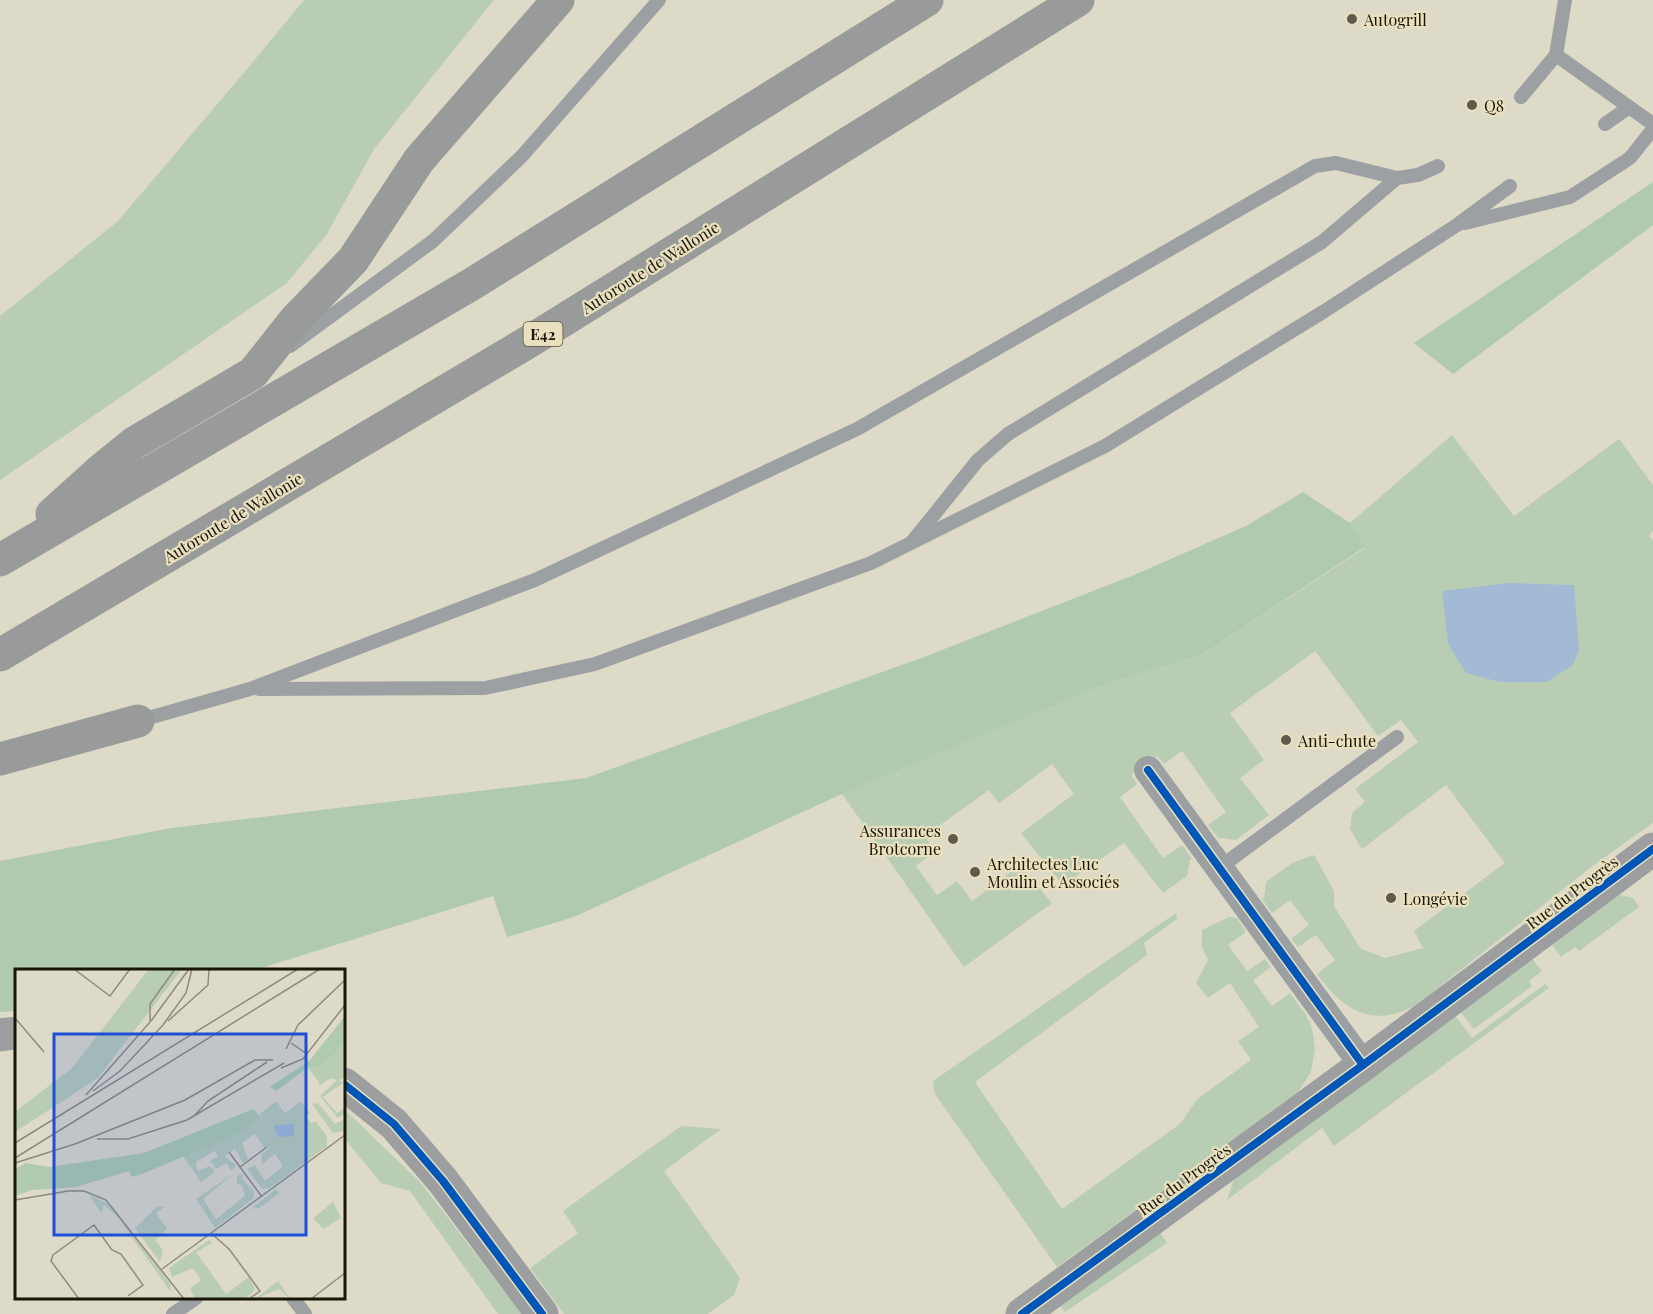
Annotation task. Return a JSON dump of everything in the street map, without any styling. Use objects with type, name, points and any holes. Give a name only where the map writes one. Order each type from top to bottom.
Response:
[{"type":"highway","points":[[1,560],[134,443],[253,373],[296,320],[353,260],[419,160],[558,0]]},
{"type":"highway","points":[[1,560],[472,284],[927,0]]},
{"type":"highway","name":"Autoroute de Wallonie","points":[[0,655],[530,341],[1078,0]]},
{"type":"highway","points":[[0,759],[138,721]]},
{"type":"street","points":[[1148,770],[1363,1065]]},
{"type":"street","name":"Rue du Progrès","points":[[1032,1311],[1653,849]]},
{"type":"street","points":[[0,1035],[15,1033]]},
{"type":"street","points":[[345,1085],[394,1124],[422,1156],[542,1314]]},
{"type":"lane","points":[[253,373],[433,241],[522,156],[659,0]]},
{"type":"lane","points":[[1521,97],[1556,55],[1565,0]]},
{"type":"lane","points":[[1556,55],[1653,124]]},
{"type":"lane","points":[[1605,124],[1628,108]]},
{"type":"lane","points":[[1457,225],[1570,196],[1630,158],[1653,129]]},
{"type":"lane","points":[[138,721],[250,689],[535,580],[857,429],[1315,166],[1336,163],[1397,178],[1418,175],[1438,166]]},
{"type":"lane","points":[[909,546],[978,460],[1008,434],[1322,242],[1397,178]]},
{"type":"lane","points":[[250,689],[485,688],[595,664],[872,563],[1105,446],[1323,312],[1457,225],[1510,186]]},
{"type":"lane","points":[[1219,868],[1397,737]]},
{"type":"lane","points":[[173,1314],[195,1299]]},
{"type":"lane","points":[[294,1299],[305,1314]]},
{"type":"green space","points":[[304,0],[494,0],[374,149],[327,234],[287,283],[0,480],[0,316],[118,221]]},
{"type":"green space","points":[[1653,182],[1653,225],[1453,374],[1414,343]]},
{"type":"green space","points":[[1452,435],[1514,516],[1619,439],[1653,485],[1653,531],[1649,535],[1653,540],[1653,823],[1595,864],[1415,1006],[1385,1015],[1372,1015],[1348,1006],[1327,987],[1317,974],[1335,960],[1316,935],[1298,947],[1291,939],[1309,925],[1290,900],[1272,913],[1262,899],[1266,882],[1292,863],[1314,855],[1334,891],[1334,906],[1361,949],[1385,958],[1423,948],[1414,931],[1505,863],[1446,785],[1362,849],[1350,829],[1352,813],[1365,802],[1355,789],[1418,742],[1401,720],[1378,736],[1315,651],[1230,713],[1264,760],[1240,778],[1269,815],[1236,840],[1219,839],[1208,825],[1226,812],[1182,751],[1164,764],[1157,756],[1131,775],[1137,784],[1120,797],[1163,858],[1182,845],[1192,859],[1187,876],[1163,893],[1124,843],[1063,885],[1021,833],[1074,794],[1052,764],[999,803],[989,790],[925,836],[935,851],[916,866],[937,895],[957,881],[972,901],[1020,865],[1052,903],[964,967],[842,794],[1099,687],[1203,654],[1365,548],[1350,523]]},
{"type":"green space","points":[[1303,492],[1350,523],[1365,547],[1203,654],[1099,687],[842,794],[574,917],[507,937],[493,896],[258,969],[15,969],[15,1011],[0,1012],[0,861],[171,828],[586,778],[924,657],[1134,575],[1246,526]]},
{"type":"green space","points":[[1616,894],[1633,898],[1639,907],[1579,951],[1575,947],[1561,957],[1550,942]]},
{"type":"green space","points":[[1176,913],[1177,919],[1144,943],[1147,955],[975,1082],[1062,1209],[1181,1123],[1197,1099],[1251,1060],[1238,1041],[1259,1027],[1230,983],[1208,998],[1196,983],[1208,960],[1202,947],[1202,930],[1229,917],[1237,918],[1246,932],[1228,945],[1247,971],[1265,959],[1271,967],[1253,980],[1272,1006],[1290,993],[1306,1015],[1312,1028],[1315,1049],[1311,1072],[1298,1092],[1057,1267],[935,1094],[933,1081]]},
{"type":"green space","points":[[1531,957],[1542,971],[1529,981],[1532,986],[1474,1029],[1459,1010]]},
{"type":"green space","points":[[1545,984],[1549,988],[1334,1146],[1322,1128],[1227,1200],[1235,1176],[1454,1014],[1472,1038]]},
{"type":"green space","points":[[345,1110],[421,1183],[522,1314],[498,1314],[410,1191],[381,1183],[345,1139]]},
{"type":"green space","points":[[681,1126],[721,1129],[664,1171],[740,1278],[734,1295],[708,1314],[564,1314],[530,1268],[578,1233],[563,1211]]},
{"type":"green space","points":[[1159,1231],[1167,1243],[1065,1312],[1059,1305]]},
{"type":"water","points":[[1509,583],[1574,585],[1579,649],[1573,665],[1547,682],[1500,682],[1466,673],[1448,644],[1442,591]]},
{"type":"cycle path","points":[[1148,770],[1363,1065]]},
{"type":"cycle path","points":[[1022,1314],[1363,1065],[1653,849]]},
{"type":"cycle path","points":[[345,1085],[394,1124],[443,1181],[542,1314]]},
{"type":"place","name":"Autogrill","points":[[1352,19]]},
{"type":"place","name":"Q8","points":[[1472,105]]},
{"type":"place","name":"Anti-chute","points":[[1286,740]]},
{"type":"place","name":"Assurances Brotcorne","points":[[953,839]]},
{"type":"place","name":"Architectes Luc Moulin et Associés","points":[[975,872]]},
{"type":"place","name":"Longévie","points":[[1391,898]]}]
